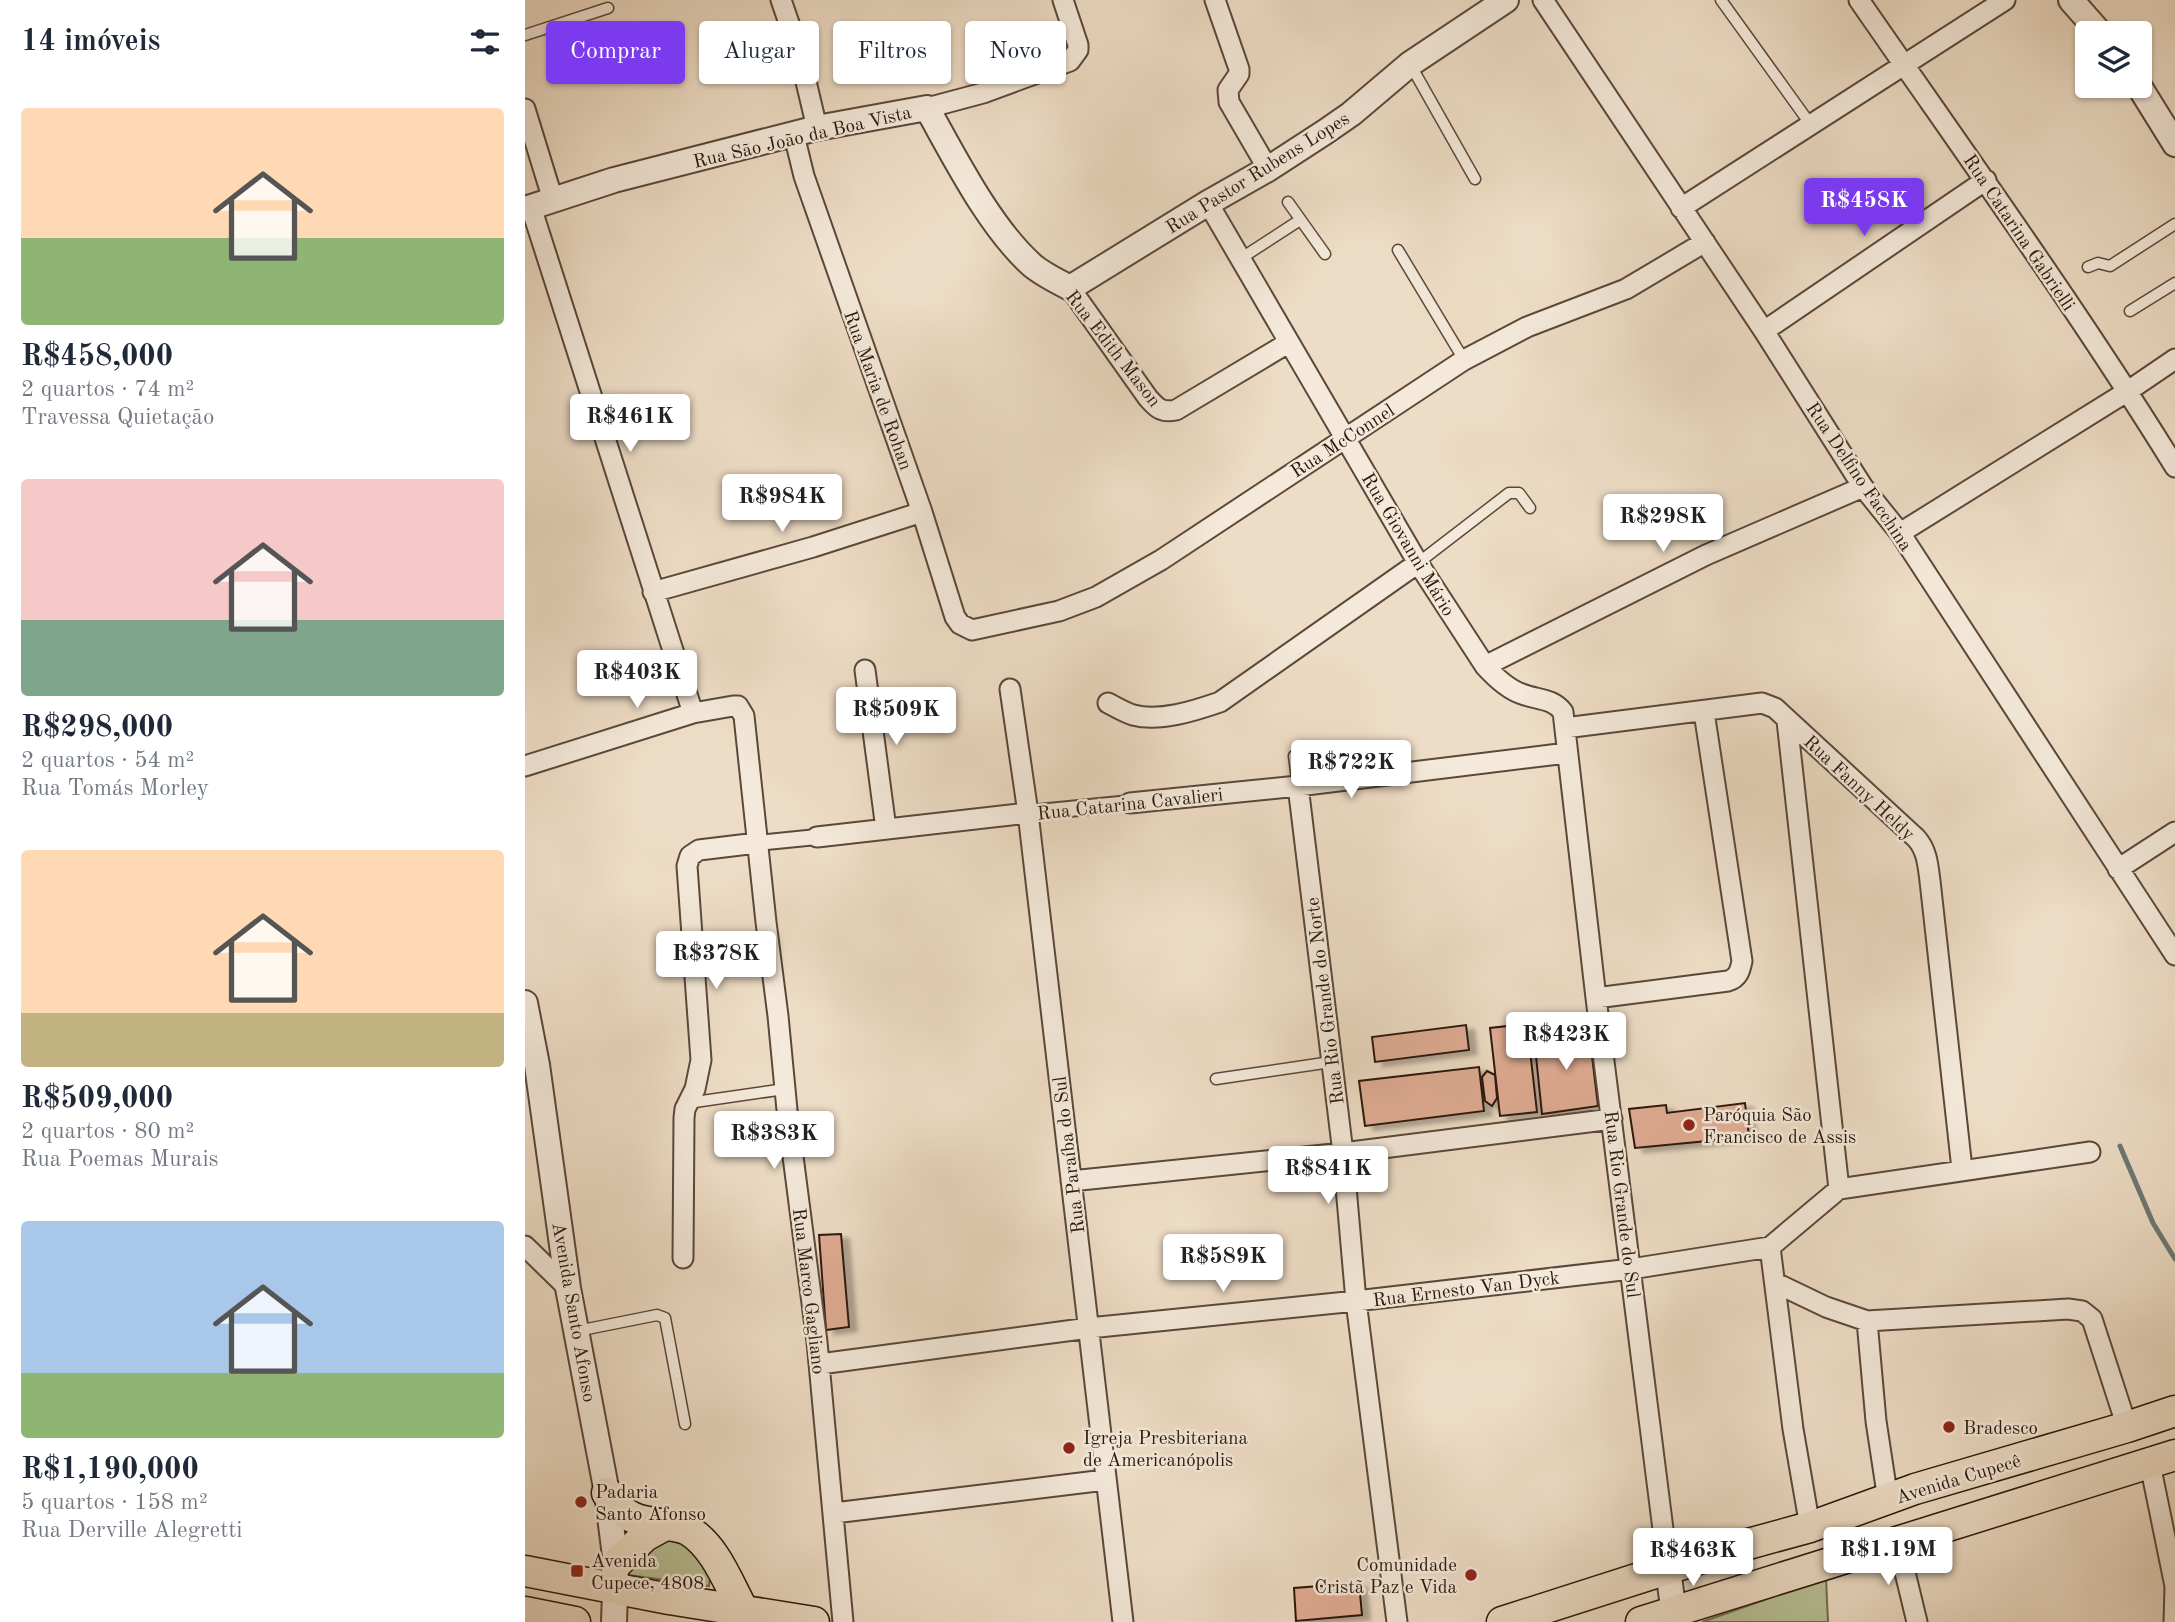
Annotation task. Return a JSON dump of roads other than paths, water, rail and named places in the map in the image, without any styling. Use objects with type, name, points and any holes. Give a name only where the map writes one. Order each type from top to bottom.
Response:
[{"type":"main road","name":"Avenida Cupecê","points":[[1502,1622],[1810,1527],[1915,1489],[2127,1427],[2175,1410]]},
{"type":"main road","points":[[1641,1622],[1674,1617],[1895,1542],[2162,1460]]},
{"type":"main road","points":[[607,1493],[620,1512],[678,1526],[704,1543],[743,1610]]},
{"type":"main road","points":[[616,1576],[645,1536],[666,1525]]},
{"type":"main road","points":[[525,1571],[616,1576],[669,1599],[814,1622]]},
{"type":"main road","points":[[525,1612],[575,1622]]},
{"type":"street","name":"Rua Maria de Rohan","points":[[781,0],[799,52],[805,132],[804,176],[922,512],[955,617],[966,628],[979,630]]},
{"type":"street","name":"Rua São João da Boa Vista","points":[[536,205],[614,180],[805,132],[927,108],[1064,65],[1078,50],[1063,0]]},
{"type":"street","points":[[1215,0],[1239,69],[1239,74],[1227,90],[1229,102],[1268,169]]},
{"type":"street","name":"Rua Pastor Rubens Lopes","points":[[1070,288],[1268,169],[1351,114],[1410,64],[1506,0]]},
{"type":"street","name":"Rua Delfino Facchina","points":[[1543,0],[1764,331],[1863,487],[1900,533],[2175,954]]},
{"type":"street","name":"Rua Catarina Gabrielli","points":[[1859,0],[1986,180],[2128,391],[2175,467]]},
{"type":"street","points":[[1681,208],[2005,0]]},
{"type":"street","points":[[2071,0],[2089,21]]},
{"type":"street","points":[[2146,98],[2175,144]]},
{"type":"street","name":"Rua Edith Mason","points":[[927,108],[975,191],[1002,231],[1033,266],[1070,288],[1157,409],[1166,412],[1176,410],[1288,343]]},
{"type":"street","points":[[525,109],[536,205],[653,592],[693,713],[525,766]]},
{"type":"street","points":[[1764,331],[1986,180]]},
{"type":"street","name":"Rua Giovanni Mário","points":[[1208,203],[1418,563],[1485,666],[1498,680],[1521,694],[1558,704]]},
{"type":"street","name":"Rua McConnel","points":[[979,630],[1059,611],[1095,597],[1161,560],[1464,360],[1527,327],[1626,289],[1705,242]]},
{"type":"street","points":[[1900,533],[2175,359]]},
{"type":"street","points":[[1485,666],[1706,555],[1863,487]]},
{"type":"street","points":[[653,592],[813,547],[922,512]]},
{"type":"street","points":[[1108,703],[1134,715],[1154,716],[1197,710],[1220,702],[1418,563]]},
{"type":"street","points":[[865,670],[886,830]]},
{"type":"street","name":"Rua Paraíba do Sul","points":[[1010,689],[1028,813],[1123,1622]]},
{"type":"street","name":"Rua Rio Grande do Sul","points":[[1558,704],[1563,712],[1674,1617]]},
{"type":"street","name":"Rua Fanny Heldy","points":[[1565,728],[1762,704],[1775,708],[1923,845],[1930,881],[1962,1169]]},
{"type":"street","name":"Rua Marco Gagliano","points":[[693,713],[733,706],[741,710],[744,716],[785,1089],[820,1364],[843,1622]]},
{"type":"street","points":[[1596,998],[1728,981],[1734,979],[1741,968],[1704,712]]},
{"type":"street","points":[[1787,720],[1839,1189]]},
{"type":"street","name":"Rua Catarina Cavalieri","points":[[687,1103],[695,1089],[701,1060],[687,866],[693,853],[817,836],[1298,786],[1567,752]]},
{"type":"street","name":"Rua Rio Grande do Norte","points":[[1298,786],[1343,1153],[1356,1301],[1397,1622]]},
{"type":"street","points":[[2118,869],[2175,832]]},
{"type":"street","name":"Avenida Santo Afonso","points":[[525,1003],[537,1065],[568,1288],[607,1493],[616,1576],[614,1622]]},
{"type":"street","points":[[683,1258],[684,1118],[687,1103]]},
{"type":"street","points":[[1071,1181],[1343,1153],[1612,1119]]},
{"type":"street","points":[[1810,1527],[1793,1429],[1770,1247],[1839,1189],[2090,1152]]},
{"type":"street","points":[[525,1246],[568,1288]]},
{"type":"street","name":"Rua Ernesto Van Dyck","points":[[820,1364],[1089,1328],[1632,1269],[1770,1247]]},
{"type":"street","points":[[1776,1283],[1826,1307],[1867,1321],[2068,1309],[2082,1311],[2092,1319],[2127,1427]]},
{"type":"street","points":[[1867,1321],[1888,1500]]},
{"type":"street","points":[[2162,1460],[2175,1586],[2173,1622]]},
{"type":"street","points":[[834,1513],[1105,1479]]},
{"type":"street","points":[[1895,1542],[1917,1622]]},
{"type":"lane","points":[[1721,0],[1811,125]]},
{"type":"lane","points":[[525,36],[608,8]]},
{"type":"lane","points":[[1410,64],[1475,179]]},
{"type":"lane","points":[[1288,202],[1325,254]]},
{"type":"lane","points":[[1240,259],[1300,220]]},
{"type":"lane","points":[[2088,267],[2098,263],[2111,265],[2175,224]]},
{"type":"lane","points":[[1398,250],[1464,360]]},
{"type":"lane","points":[[2130,311],[2175,283]]},
{"type":"lane","points":[[1418,563],[1513,491],[1519,493],[1530,508]]},
{"type":"lane","name":"Rua Rio Grande do Norte","points":[[1294,756],[1298,786]]},
{"type":"lane","points":[[1216,1079],[1332,1062]]},
{"type":"lane","points":[[687,1103],[785,1089]]},
{"type":"lane","points":[[577,1332],[657,1315],[665,1318],[685,1424]]},
{"type":"waterway","points":[[2120,1146],[2153,1223],[2175,1259]]},
{"type":"place","name":"Paróquia São Francisco de Assis","points":[[1689,1125]]},
{"type":"place","name":"Bradesco","points":[[1949,1427]]},
{"type":"place","name":"Igreja Presbiteriana de Americanópolis","points":[[1069,1448]]},
{"type":"place","name":"Padaria Santo Afonso","points":[[581,1502]]},
{"type":"place","name":"Avenida Cupece, 4808","points":[[577,1571]]},
{"type":"place","name":"Comunidade Cristã Paz e Vida","points":[[1471,1575]]}]
